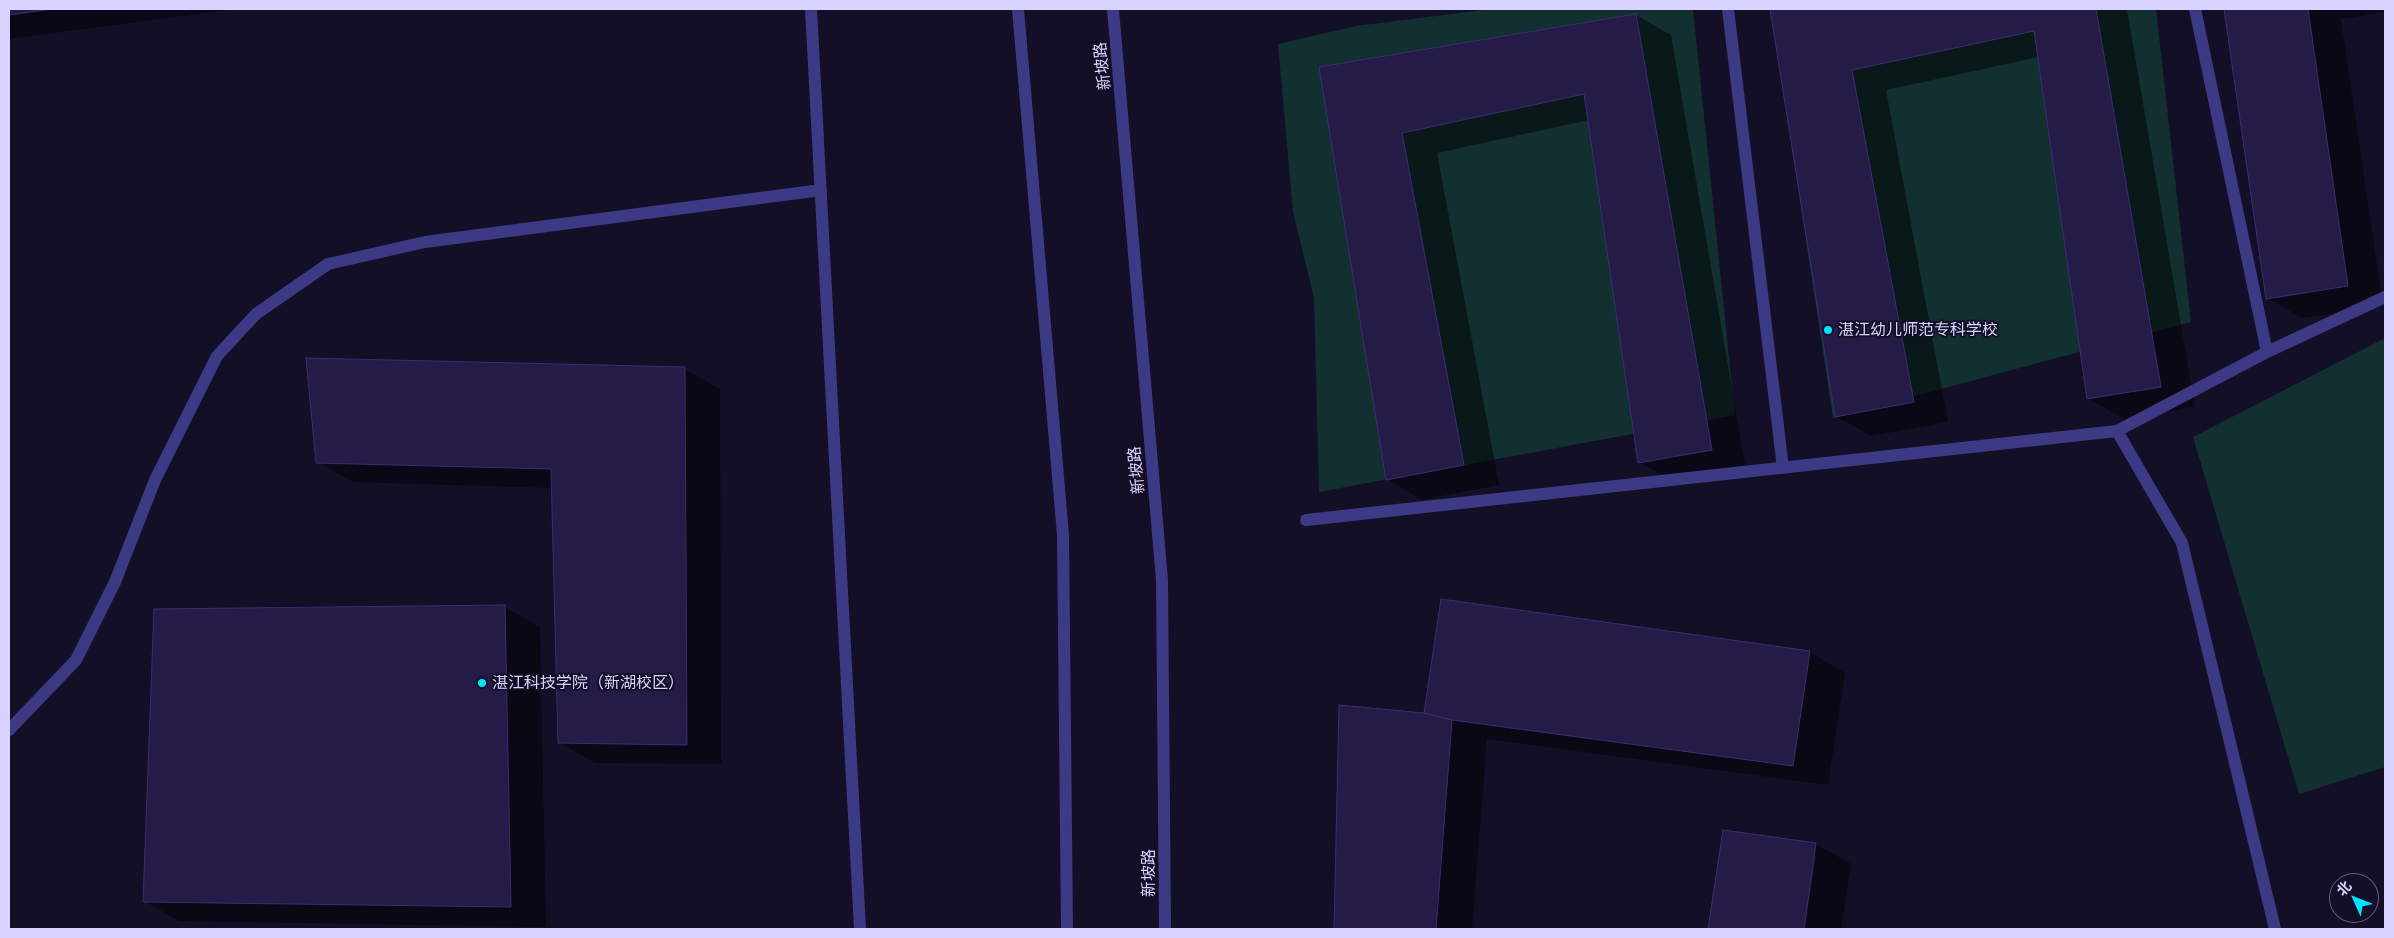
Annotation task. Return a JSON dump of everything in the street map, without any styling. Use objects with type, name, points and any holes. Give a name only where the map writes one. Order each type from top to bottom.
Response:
[{"type":"street","points":[[811,9],[860,929]]},
{"type":"street","points":[[1018,9],[1063,535],[1066,929]]},
{"type":"street","name":"新坡路","points":[[1113,9],[1162,580],[1165,929]]},
{"type":"street","points":[[1728,9],[1783,468]]},
{"type":"street","points":[[2195,9],[2268,352]]},
{"type":"street","points":[[9,730],[76,660],[115,582],[155,480],[217,356],[256,314],[328,264],[425,242],[821,190]]},
{"type":"street","points":[[1306,520],[2117,431],[2268,352],[2385,297]]},
{"type":"street","points":[[2117,431],[2182,543],[2274,929]]},
{"type":"green space","points":[[1492,9],[1693,9],[1735,415],[1319,492],[1314,298],[1293,212],[1278,44],[1356,26]]},
{"type":"green space","points":[[1771,9],[2156,9],[2191,322],[1833,418]]},
{"type":"green space","points":[[2385,338],[2385,767],[2299,794],[2193,437]]},
{"type":"building","points":[[9,9],[53,9],[9,15]]},
{"type":"building","points":[[1770,9],[2096,9],[2161,387],[2087,399],[2034,31],[1852,70],[1914,402],[1835,417]]},
{"type":"building","points":[[2224,9],[2308,9],[2348,286],[2266,299]]},
{"type":"building","points":[[1636,14],[1712,450],[1638,463],[1584,94],[1402,133],[1464,465],[1386,480],[1319,67]]},
{"type":"building","points":[[306,358],[685,367],[687,745],[558,743],[551,469],[316,463]]},
{"type":"building","points":[[1441,599],[1810,651],[1793,766],[1452,720],[1424,713]]},
{"type":"building","points":[[505,605],[511,907],[143,902],[154,609]]},
{"type":"building","points":[[1339,705],[1424,713],[1452,720],[1436,929],[1334,929]]},
{"type":"building","points":[[1723,830],[1816,843],[1804,929],[1708,929]]},
{"type":"place","name":"湛江幼儿师范专科学校","points":[[1828,330]]},
{"type":"place","name":"湛江科技学院（新湖校区）","points":[[482,683]]}]
